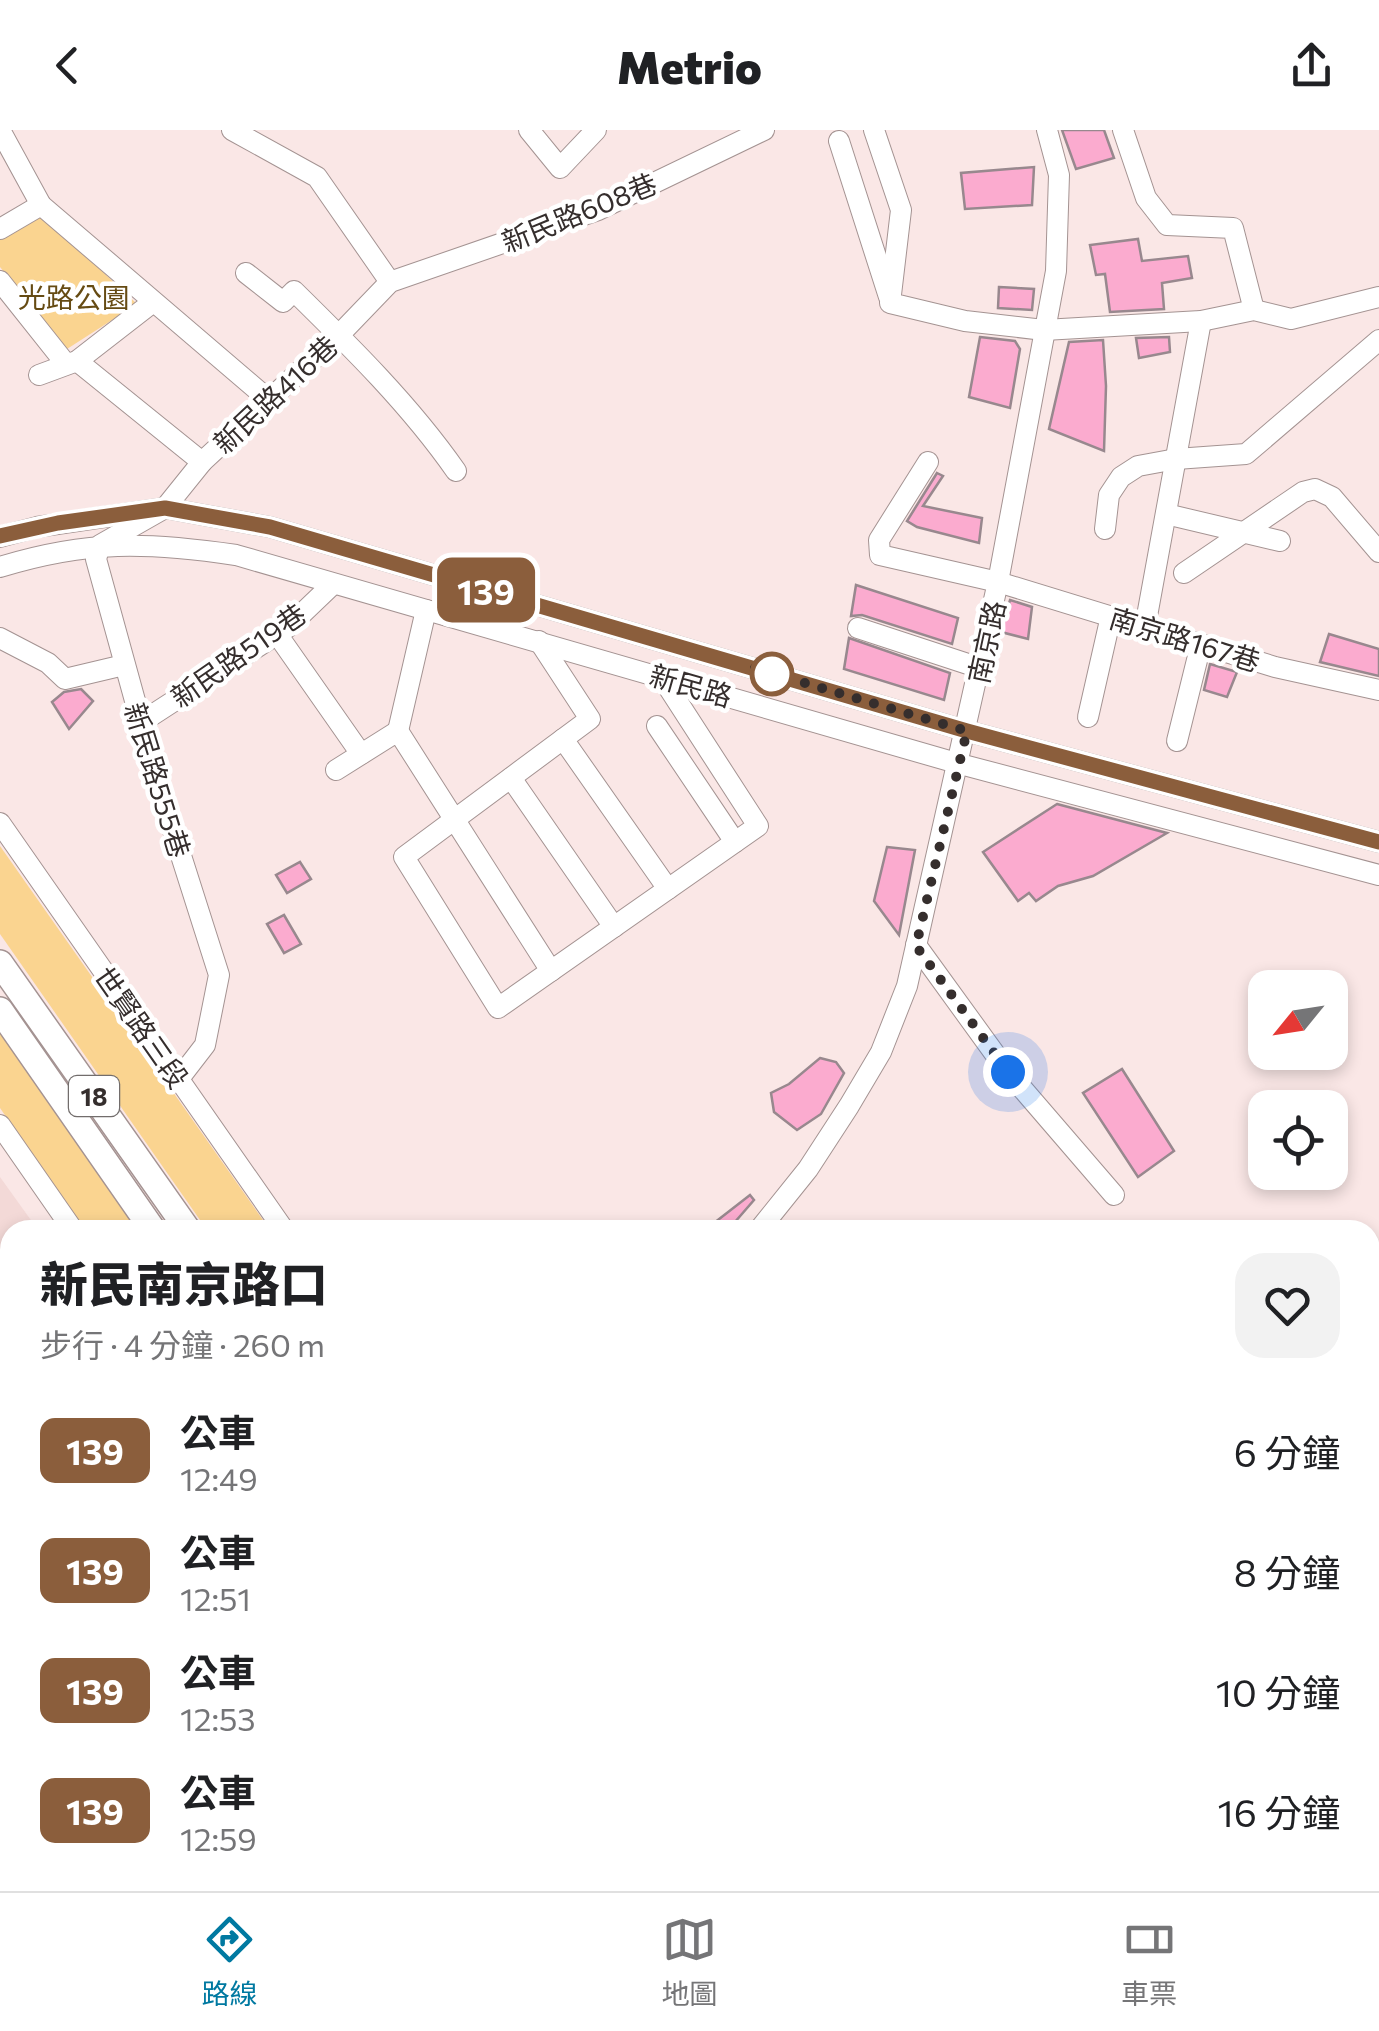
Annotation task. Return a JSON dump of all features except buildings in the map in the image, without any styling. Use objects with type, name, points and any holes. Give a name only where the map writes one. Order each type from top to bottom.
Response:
[{"type":"main road","name":"18","points":[[0,963],[181,1220]]},
{"type":"main road","name":"18","points":[[0,1010],[146,1220]]},
{"type":"street","points":[[0,130],[40,205],[269,400]]},
{"type":"street","points":[[232,130],[317,177],[390,282]]},
{"type":"street","points":[[529,130],[560,168],[596,130]]},
{"type":"street","name":"新民路608巷","points":[[390,282],[598,210],[764,130]]},
{"type":"street","points":[[874,130],[902,210],[890,302]]},
{"type":"street","name":"南京路","points":[[767,1220],[808,1169],[881,1052],[907,986],[967,731],[1056,271],[1058,176],[1047,130]]},
{"type":"street","points":[[1123,130],[1146,198],[1167,225],[1234,228],[1254,310]]},
{"type":"street","points":[[839,142],[890,302]]},
{"type":"street","points":[[0,228],[40,205]]},
{"type":"street","points":[[246,272],[283,302],[294,290],[434,441],[456,472]]},
{"type":"street","points":[[0,281],[72,362],[202,462]]},
{"type":"street","name":"新民路416巷","points":[[165,508],[202,462],[339,335],[390,282]]},
{"type":"street","points":[[890,302],[965,321],[1044,330],[1201,321],[1254,310],[1291,319],[1379,297]]},
{"type":"street","points":[[39,375],[72,362],[152,302]]},
{"type":"street","points":[[1145,627],[1201,321]]},
{"type":"street","points":[[1105,529],[1109,495],[1122,477],[1138,466],[1246,454],[1379,340]]},
{"type":"street","name":"南京路167巷","points":[[928,462],[879,540],[880,555],[998,582],[1274,667],[1377,689]]},
{"type":"street","points":[[1184,573],[1303,492],[1315,488],[1332,496],[1379,552]]},
{"type":"street","points":[[100,545],[165,508]]},
{"type":"street","name":"新民路","points":[[0,536],[165,508],[318,538],[532,605],[967,731],[1379,842]]},
{"type":"street","points":[[1166,514],[1280,541]]},
{"type":"street","name":"新民路","points":[[0,567],[46,552],[100,545],[148,544],[236,555],[960,764],[1379,875]]},
{"type":"street","name":"新民路555巷","points":[[100,545],[96,560],[124,665],[218,974],[206,1044],[178,1080]]},
{"type":"street","name":"新民路519巷","points":[[140,723],[278,634],[332,584]]},
{"type":"street","points":[[426,610],[398,731],[551,971]]},
{"type":"street","points":[[1088,717],[1111,616]]},
{"type":"street","points":[[858,628],[980,668]]},
{"type":"street","points":[[278,634],[361,754]]},
{"type":"street","points":[[0,638],[35,656],[65,678],[124,665]]},
{"type":"street","points":[[540,641],[590,719],[404,857],[498,1008],[758,826],[660,676]]},
{"type":"street","points":[[1177,741],[1201,644]]},
{"type":"street","points":[[657,726],[735,842]]},
{"type":"street","points":[[336,770],[398,731]]},
{"type":"street","points":[[563,739],[668,888]]},
{"type":"street","points":[[511,778],[614,927]]},
{"type":"street","name":"世賢路三段","points":[[0,824],[277,1220]]},
{"type":"street","points":[[916,946],[1008,1072],[1114,1196]]},
{"type":"street","points":[[0,1125],[66,1220]]},
{"type":"shaded area","points":[[0,1177],[31,1220],[0,1220]]},
{"type":"green space","name":"光路公園","points":[[41,214],[137,304],[67,349],[0,267],[0,236]]},
{"type":"green space","points":[[0,846],[263,1220],[200,1220],[0,934]]},
{"type":"green space","points":[[0,1028],[132,1220],[77,1220],[0,1108]]},
{"type":"bus line","name":"139","points":[[0,536],[58,523],[165,508],[270,527],[967,731],[1379,842]]},
{"type":"route","points":[[772,674],[754,668],[967,731],[916,946],[1008,1072]]}]
